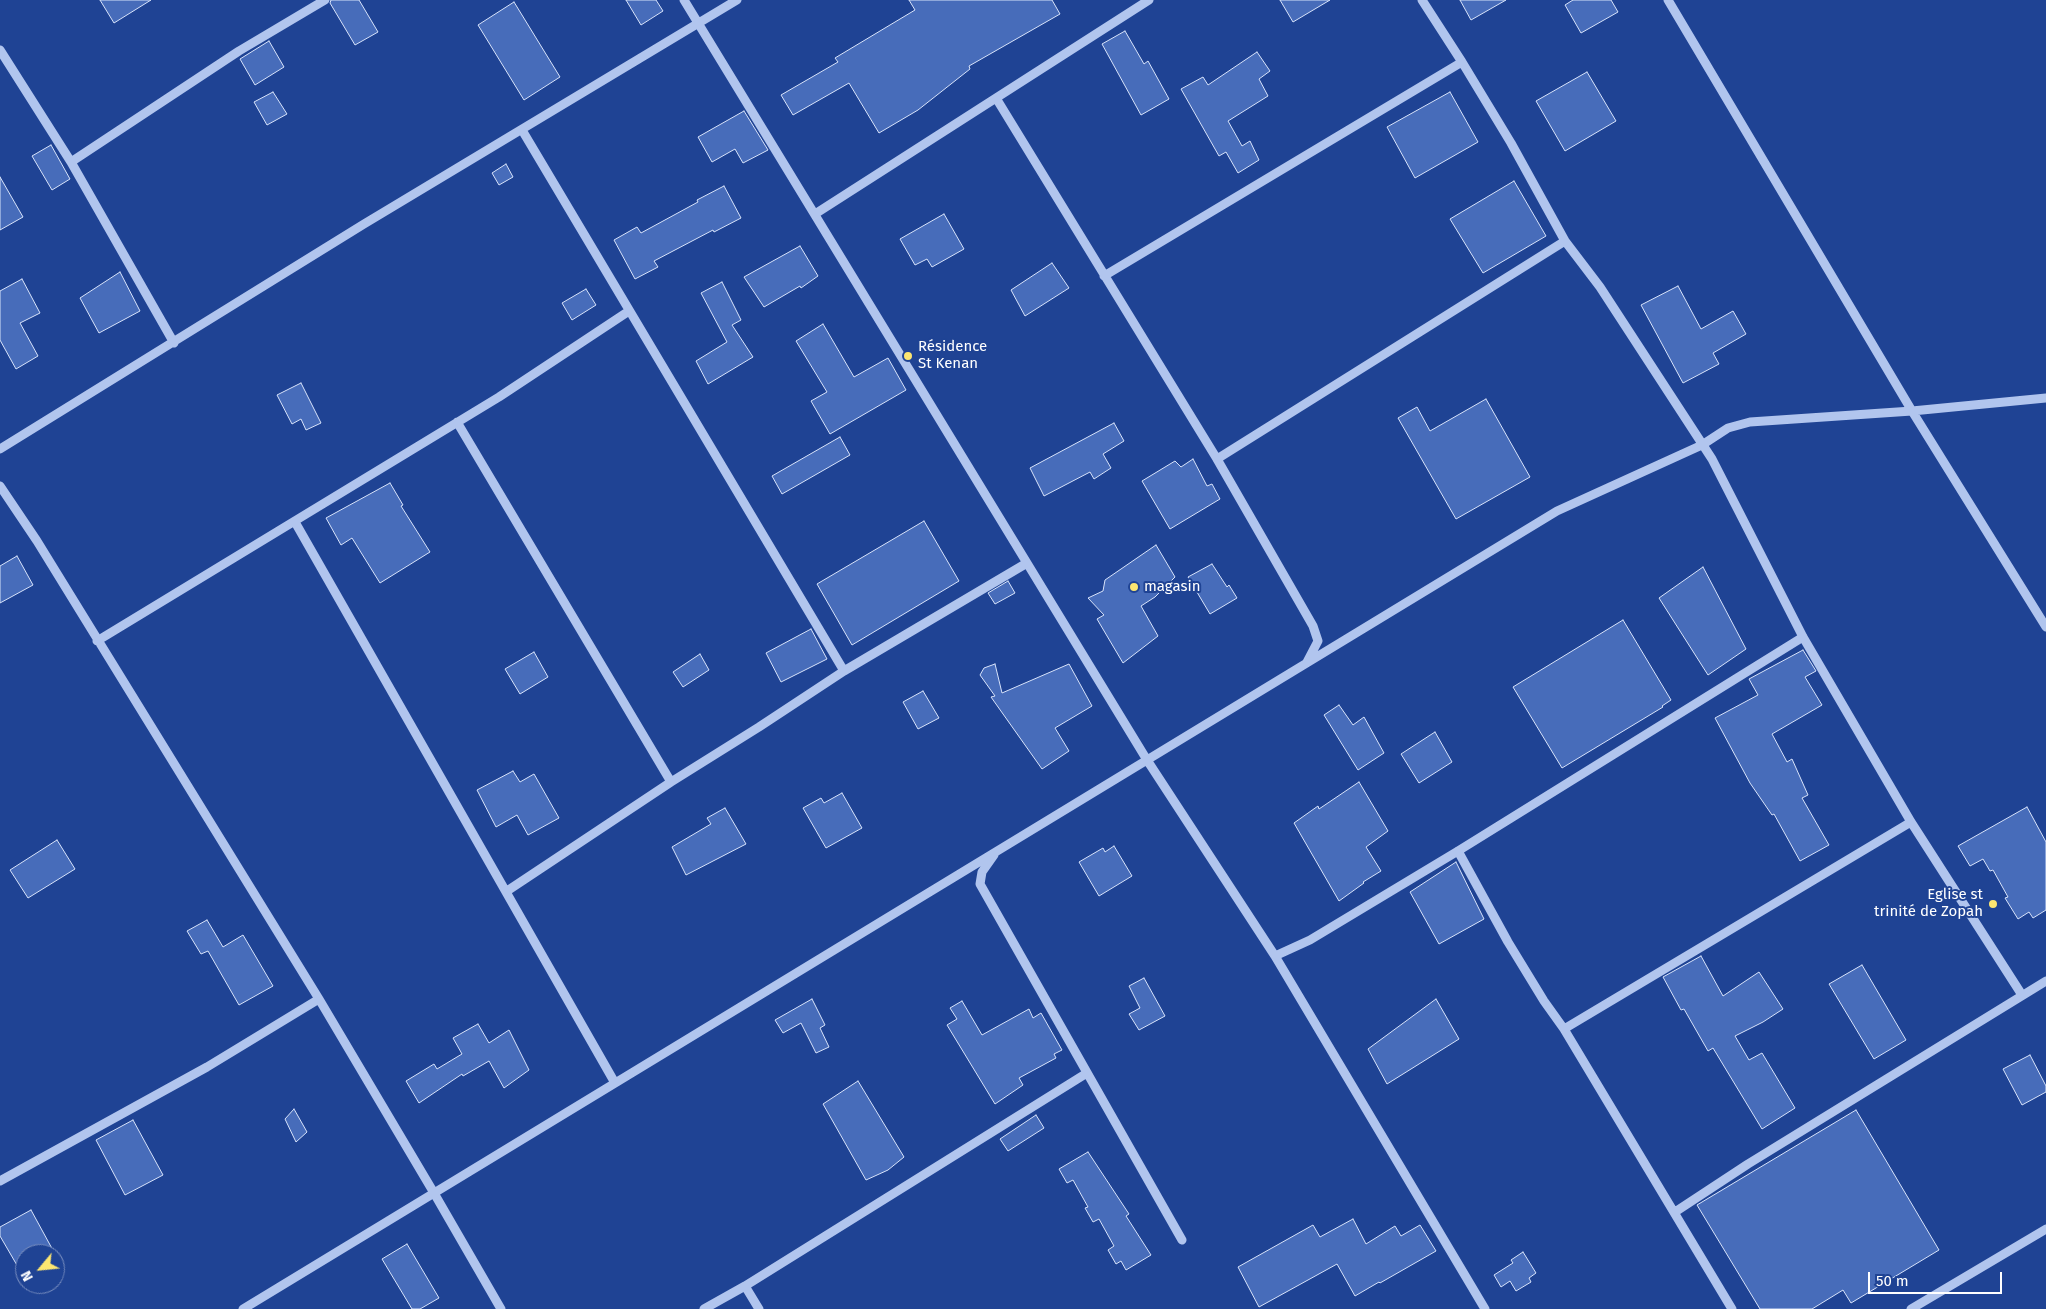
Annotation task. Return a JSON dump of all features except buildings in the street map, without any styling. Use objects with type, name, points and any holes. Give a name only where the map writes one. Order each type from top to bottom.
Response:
[{"type":"street","points":[[71,162],[239,52],[325,0]]},
{"type":"street","points":[[684,0],[1147,760],[1275,956],[1485,1309]]},
{"type":"street","points":[[0,450],[738,0]]},
{"type":"street","points":[[815,214],[1149,0]]},
{"type":"street","points":[[1422,0],[1511,143],[1565,240],[1600,287],[1712,459],[1803,637],[1911,822],[2022,995]]},
{"type":"street","points":[[1668,0],[1912,411],[2046,627]]},
{"type":"street","points":[[0,50],[71,162],[174,343]]},
{"type":"street","points":[[1104,276],[1462,62]]},
{"type":"street","points":[[996,98],[1218,459],[1314,626],[1318,641],[1307,662]]},
{"type":"street","points":[[522,130],[844,671]]},
{"type":"street","points":[[1218,459],[1565,240]]},
{"type":"street","points":[[98,641],[499,397],[629,311]]},
{"type":"street","points":[[248,1308],[1557,511],[1702,445],[1728,428],[1750,422],[1912,411],[2046,398]]},
{"type":"street","points":[[458,422],[671,782]]},
{"type":"street","points":[[0,486],[37,541],[319,999],[501,1309]]},
{"type":"street","points":[[295,522],[508,891],[615,1083]]},
{"type":"street","points":[[508,891],[671,782],[844,671],[1027,563]]},
{"type":"street","points":[[1275,956],[1310,940],[1458,851],[1803,637]]},
{"type":"street","points":[[1564,1029],[1911,822]]},
{"type":"street","points":[[997,851],[982,872],[980,884],[1182,1240]]},
{"type":"street","points":[[1458,851],[1508,942],[1544,1001],[1564,1029],[1732,1309]]},
{"type":"street","points":[[1675,1212],[1748,1164],[2046,981]]},
{"type":"street","points":[[0,1182],[208,1067],[319,999]]},
{"type":"street","points":[[704,1309],[745,1286],[1087,1073]]},
{"type":"street","points":[[1911,1309],[2046,1229]]},
{"type":"street","points":[[745,1286],[759,1309]]},
{"type":"place","name":"Résidence St Kenan","points":[[908,356]]},
{"type":"place","name":"magasin","points":[[1134,587]]},
{"type":"place","name":"Eglise st trinité de Zopah","points":[[1993,904]]}]
